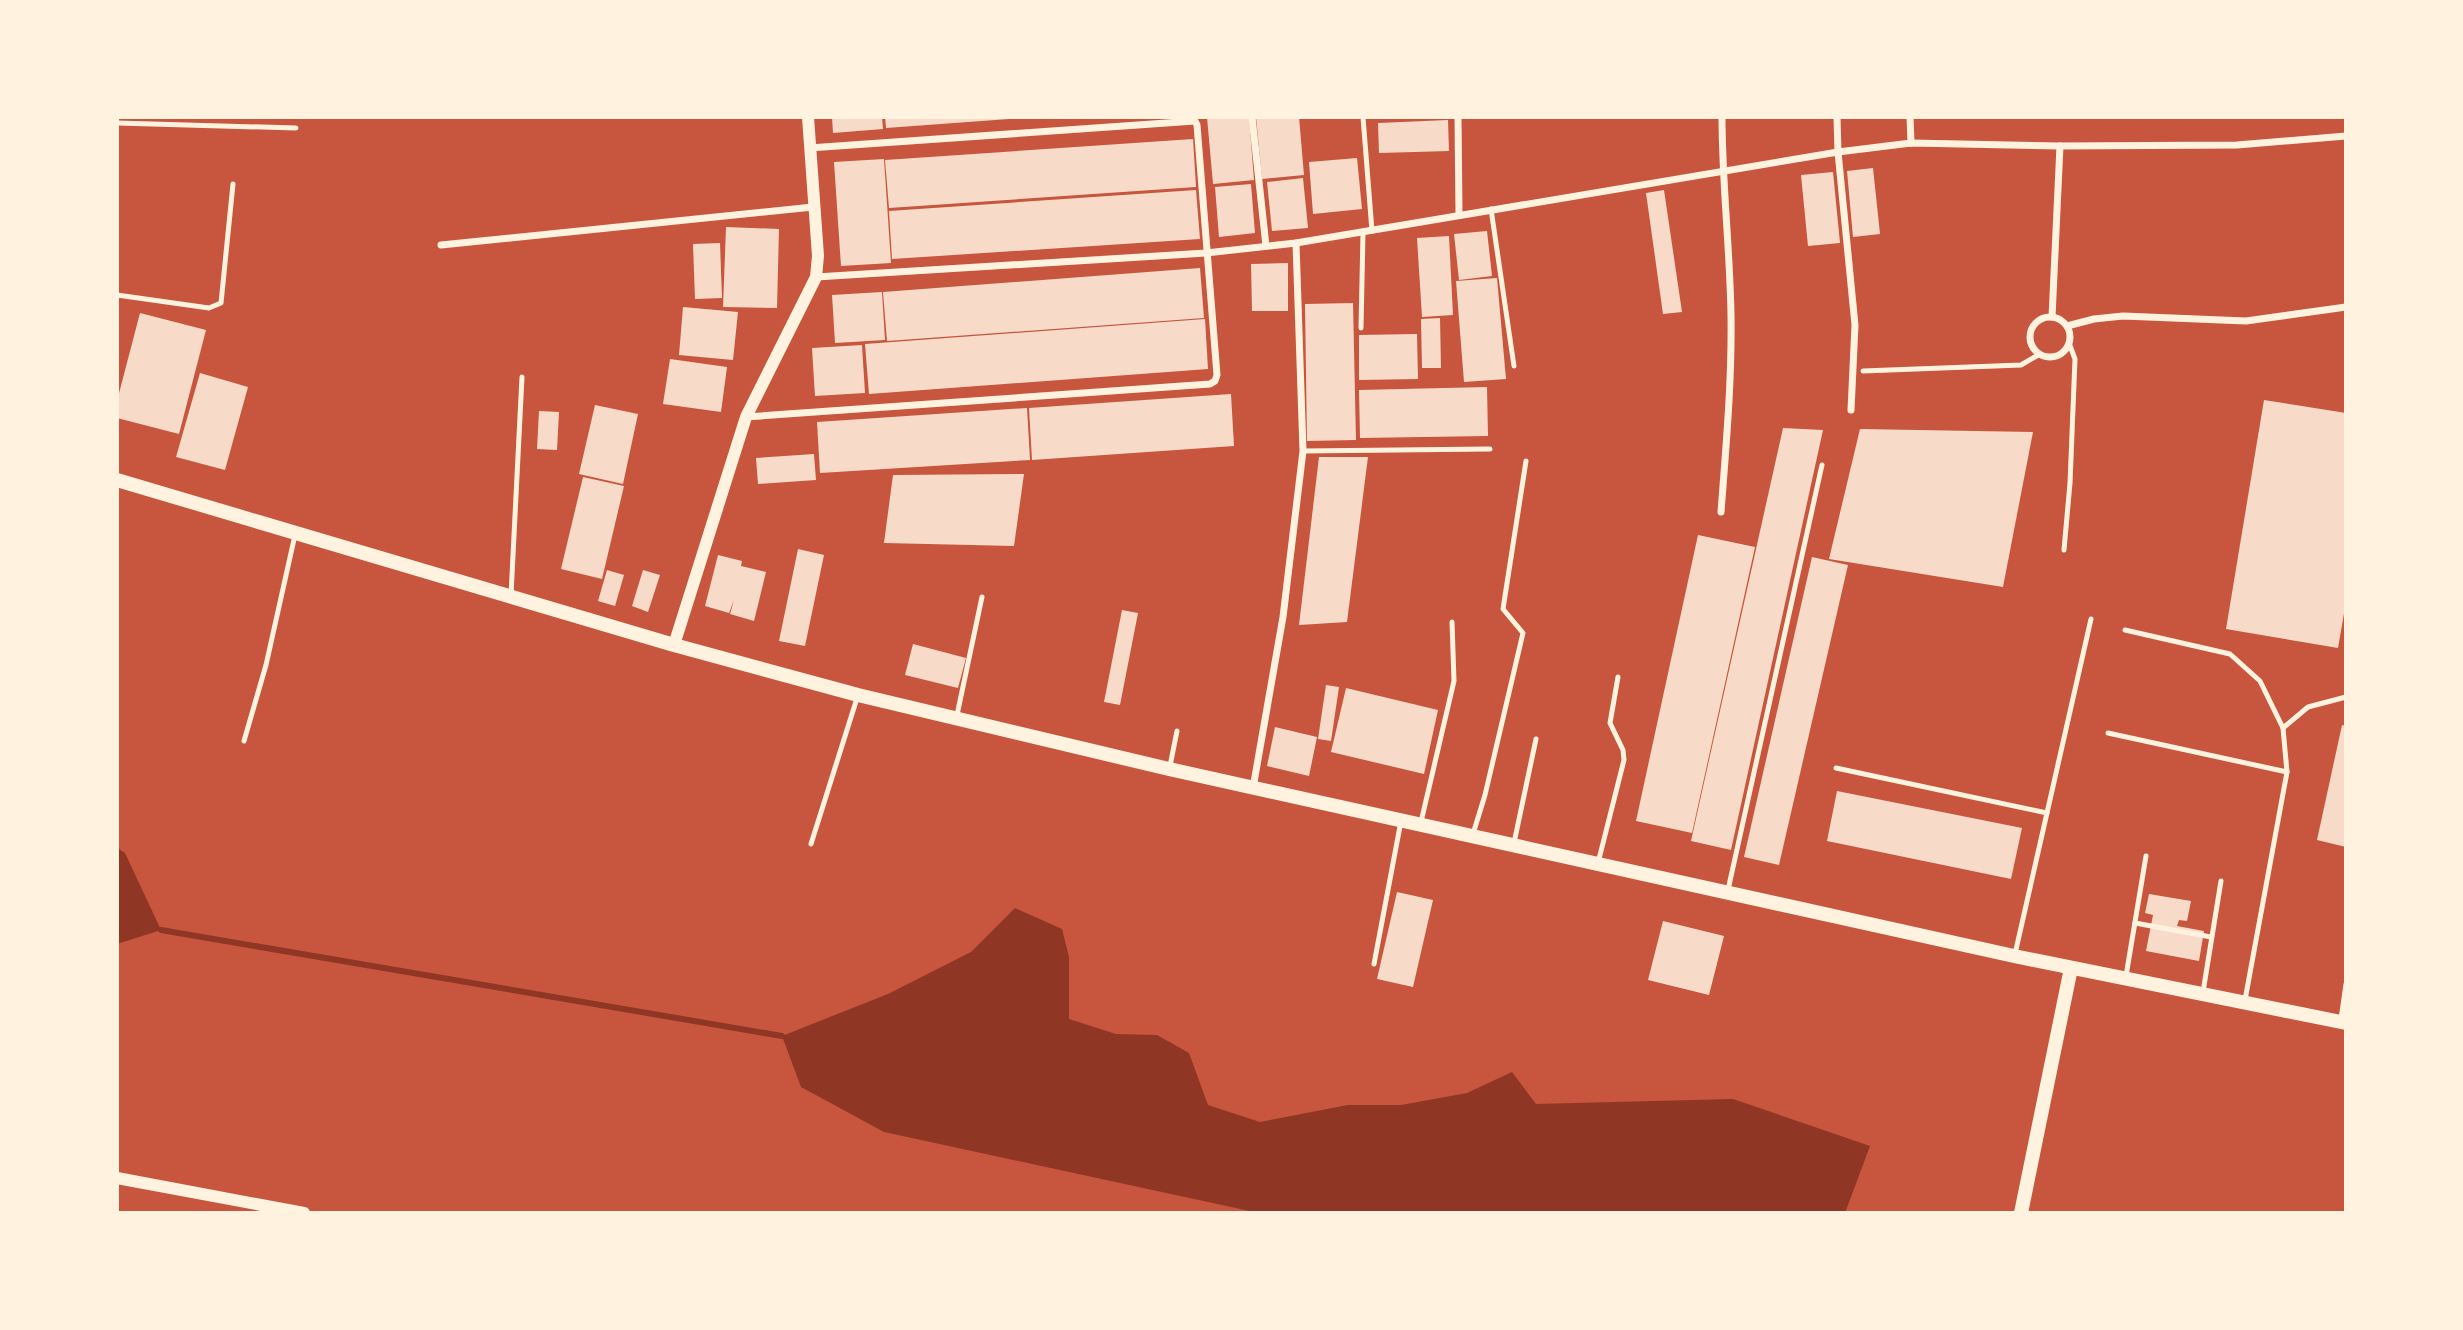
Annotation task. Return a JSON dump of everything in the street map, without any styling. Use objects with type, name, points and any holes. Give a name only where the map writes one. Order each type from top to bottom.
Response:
[{"type":"main road","points":[[117,480],[674,645],[956,719],[1253,788],[2014,956],[2343,1023]]},
{"type":"main road","points":[[2021,1213],[2071,968]]},
{"type":"street","points":[[674,645],[746,417],[816,277],[818,256],[808,117]]},
{"type":"street","points":[[1252,117],[1266,246]]},
{"type":"street","points":[[1458,117],[1460,214]]},
{"type":"street","points":[[1721,512],[1731,383],[1731,312],[1722,173],[1722,117]]},
{"type":"street","points":[[1837,117],[1855,325],[1851,410]]},
{"type":"street","points":[[1910,117],[1911,143]]},
{"type":"street","points":[[746,417],[1210,384],[1215,381],[1217,375],[1195,121],[809,148]]},
{"type":"street","points":[[816,277],[1206,253],[1296,243],[1838,152],[1911,143],[2237,145],[2346,136]]},
{"type":"street","points":[[2052,317],[2060,146]]},
{"type":"street","points":[[441,245],[813,207]]},
{"type":"street","points":[[1253,788],[1283,617],[1303,451],[1296,243]]},
{"type":"street","points":[[2067,326],[2094,319],[2123,316],[2246,321],[2346,307]]},
{"type":"street","points":[[2052,317],[2063,321],[2067,326],[2069,343],[2062,353],[2045,356],[2031,344],[2031,331],[2039,320],[2052,317]]},
{"type":"street","points":[[117,1178],[304,1213]]},
{"type":"lane","points":[[1361,328],[1368,232],[1363,117]]},
{"type":"lane","points":[[117,123],[296,128]]},
{"type":"lane","points":[[117,295],[209,308],[221,303],[233,184]]},
{"type":"lane","points":[[1491,209],[1514,366]]},
{"type":"lane","points":[[2064,550],[2076,359],[2069,343]]},
{"type":"lane","points":[[1863,370],[2021,365],[2040,354]]},
{"type":"lane","points":[[511,595],[522,377]]},
{"type":"lane","points":[[1303,451],[1490,449]]},
{"type":"lane","points":[[1472,837],[1485,795],[1523,633],[1503,609],[1526,461]]},
{"type":"lane","points":[[1728,893],[1822,465]]},
{"type":"lane","points":[[244,741],[266,665],[296,532]]},
{"type":"lane","points":[[956,719],[982,597]]},
{"type":"lane","points":[[2014,956],[2091,619]]},
{"type":"lane","points":[[1420,825],[1454,681],[1451,622]]},
{"type":"lane","points":[[2125,631],[2230,654],[2260,681],[2283,728],[2287,772],[2244,1003]]},
{"type":"lane","points":[[1598,864],[1624,760],[1623,750],[1610,723],[1618,677]]},
{"type":"lane","points":[[811,844],[858,695]]},
{"type":"lane","points":[[2283,728],[2308,707],[2346,697]]},
{"type":"lane","points":[[1169,769],[1177,731]]},
{"type":"lane","points":[[2108,733],[2287,772]]},
{"type":"lane","points":[[1513,846],[1536,739]]},
{"type":"lane","points":[[1836,768],[2047,813]]},
{"type":"lane","points":[[1374,964],[1401,821]]},
{"type":"lane","points":[[2126,979],[2146,856]]},
{"type":"lane","points":[[2202,995],[2221,880]]},
{"type":"lane","points":[[2135,923],[2211,937]]},
{"type":"lane","points":[[2343,1023],[2346,984]]},
{"type":"shaded area","points":[[117,848],[125,853],[161,930],[117,944]]},
{"type":"shaded area","points":[[1015,908],[1062,929],[1069,957],[1069,1019],[1116,1034],[1157,1035],[1189,1053],[1208,1105],[1260,1122],[1348,1105],[1401,1105],[1467,1093],[1512,1072],[1536,1104],[1733,1099],[1870,1146],[1845,1213],[1259,1213],[884,1132],[801,1087],[782,1036],[888,994],[971,952]]},
{"type":"building","points":[[832,117],[882,117],[883,129],[833,133]]},
{"type":"building","points":[[885,117],[1009,117],[1009,119],[886,128]]},
{"type":"building","points":[[1207,117],[1249,117],[1254,180],[1213,184]]},
{"type":"building","points":[[1256,117],[1299,117],[1304,175],[1262,179]]},
{"type":"building","points":[[1448,120],[1449,151],[1379,153],[1378,123]]},
{"type":"building","points":[[1193,139],[1196,187],[889,208],[885,160]]},
{"type":"building","points":[[1357,158],[1362,209],[1313,214],[1309,162]]},
{"type":"building","points":[[884,159],[891,263],[841,266],[834,162]]},
{"type":"building","points":[[1873,168],[1880,234],[1853,237],[1847,171]]},
{"type":"building","points":[[1833,172],[1840,243],[1808,246],[1801,175]]},
{"type":"building","points":[[1303,178],[1308,228],[1272,231],[1267,182]]},
{"type":"building","points":[[1251,184],[1255,233],[1219,237],[1215,187]]},
{"type":"building","points":[[1196,190],[1200,239],[892,259],[889,211]]},
{"type":"building","points":[[1664,190],[1682,312],[1663,314],[1646,193]]},
{"type":"building","points":[[726,227],[779,229],[777,308],[723,307]]},
{"type":"building","points":[[1487,231],[1492,276],[1459,280],[1454,234]]},
{"type":"building","points":[[1449,236],[1453,315],[1422,317],[1417,238]]},
{"type":"building","points":[[720,243],[722,298],[695,299],[693,244]]},
{"type":"building","points":[[1288,263],[1288,311],[1252,311],[1251,264]]},
{"type":"building","points":[[1200,268],[1204,318],[887,341],[883,292]]},
{"type":"building","points":[[1497,278],[1506,379],[1464,382],[1456,281]]},
{"type":"building","points":[[882,292],[885,340],[835,343],[832,295]]},
{"type":"building","points":[[1353,303],[1356,440],[1307,441],[1305,304]]},
{"type":"building","points":[[683,307],[738,312],[733,360],[679,355]]},
{"type":"building","points":[[140,313],[206,330],[179,434],[117,418],[117,401]]},
{"type":"building","points":[[1440,318],[1441,368],[1422,368],[1421,319]]},
{"type":"building","points":[[1205,319],[1208,369],[869,394],[865,344]]},
{"type":"building","points":[[1417,334],[1418,379],[1359,380],[1359,335]]},
{"type":"building","points":[[862,345],[865,393],[815,396],[812,348]]},
{"type":"building","points":[[670,359],[727,367],[721,412],[663,404]]},
{"type":"building","points":[[200,373],[248,387],[225,470],[176,457]]},
{"type":"building","points":[[1487,387],[1488,436],[1360,438],[1359,390]]},
{"type":"building","points":[[1231,394],[1234,446],[1032,460],[1029,408]]},
{"type":"building","points":[[2264,400],[2346,413],[2346,602],[2338,648],[2226,629]]},
{"type":"building","points":[[595,405],[638,414],[623,484],[579,474]]},
{"type":"building","points":[[1027,408],[1030,460],[820,473],[817,422]]},
{"type":"building","points":[[539,411],[559,412],[557,450],[537,449]]},
{"type":"building","points":[[1783,428],[1823,430],[1731,850],[1691,841]]},
{"type":"building","points":[[1860,429],[2033,432],[2003,587],[1829,559]]},
{"type":"building","points":[[814,454],[816,480],[758,484],[756,458]]},
{"type":"building","points":[[1319,457],[1368,457],[1347,622],[1299,625]]},
{"type":"building","points":[[1024,474],[1014,546],[884,543],[893,475]]},
{"type":"building","points":[[583,477],[624,486],[602,579],[561,569]]},
{"type":"building","points":[[1698,535],[1755,547],[1692,833],[1636,821]]},
{"type":"building","points":[[798,549],[824,555],[805,646],[779,641]]},
{"type":"building","points":[[718,555],[742,561],[741,566],[766,572],[754,621],[730,614],[734,600],[729,613],[705,606]]},
{"type":"building","points":[[1812,557],[1848,565],[1779,865],[1744,857]]},
{"type":"building","points":[[607,570],[624,575],[615,606],[598,601]]},
{"type":"building","points":[[643,570],[660,575],[648,612],[632,606]]},
{"type":"building","points":[[1122,610],[1138,613],[1120,705],[1104,702]]},
{"type":"building","points":[[913,644],[966,658],[958,688],[905,675]]},
{"type":"building","points":[[1326,685],[1339,687],[1331,741],[1318,739]]},
{"type":"building","points":[[1346,688],[1438,710],[1424,774],[1331,752]]},
{"type":"building","points":[[2342,725],[2346,726],[2346,847],[2317,840]]},
{"type":"building","points":[[1275,727],[1317,737],[1309,776],[1267,766]]},
{"type":"building","points":[[1837,791],[2022,828],[2011,879],[1827,841]]},
{"type":"building","points":[[1397,892],[1433,900],[1413,987],[1377,979]]},
{"type":"building","points":[[2149,894],[2191,901],[2187,921],[2179,920],[2177,926],[2204,931],[2199,961],[2146,951],[2153,915],[2145,913]]},
{"type":"building","points":[[1663,921],[1724,936],[1709,995],[1648,980]]},
{"type":"waterway","points":[[161,930],[782,1036]]}]
